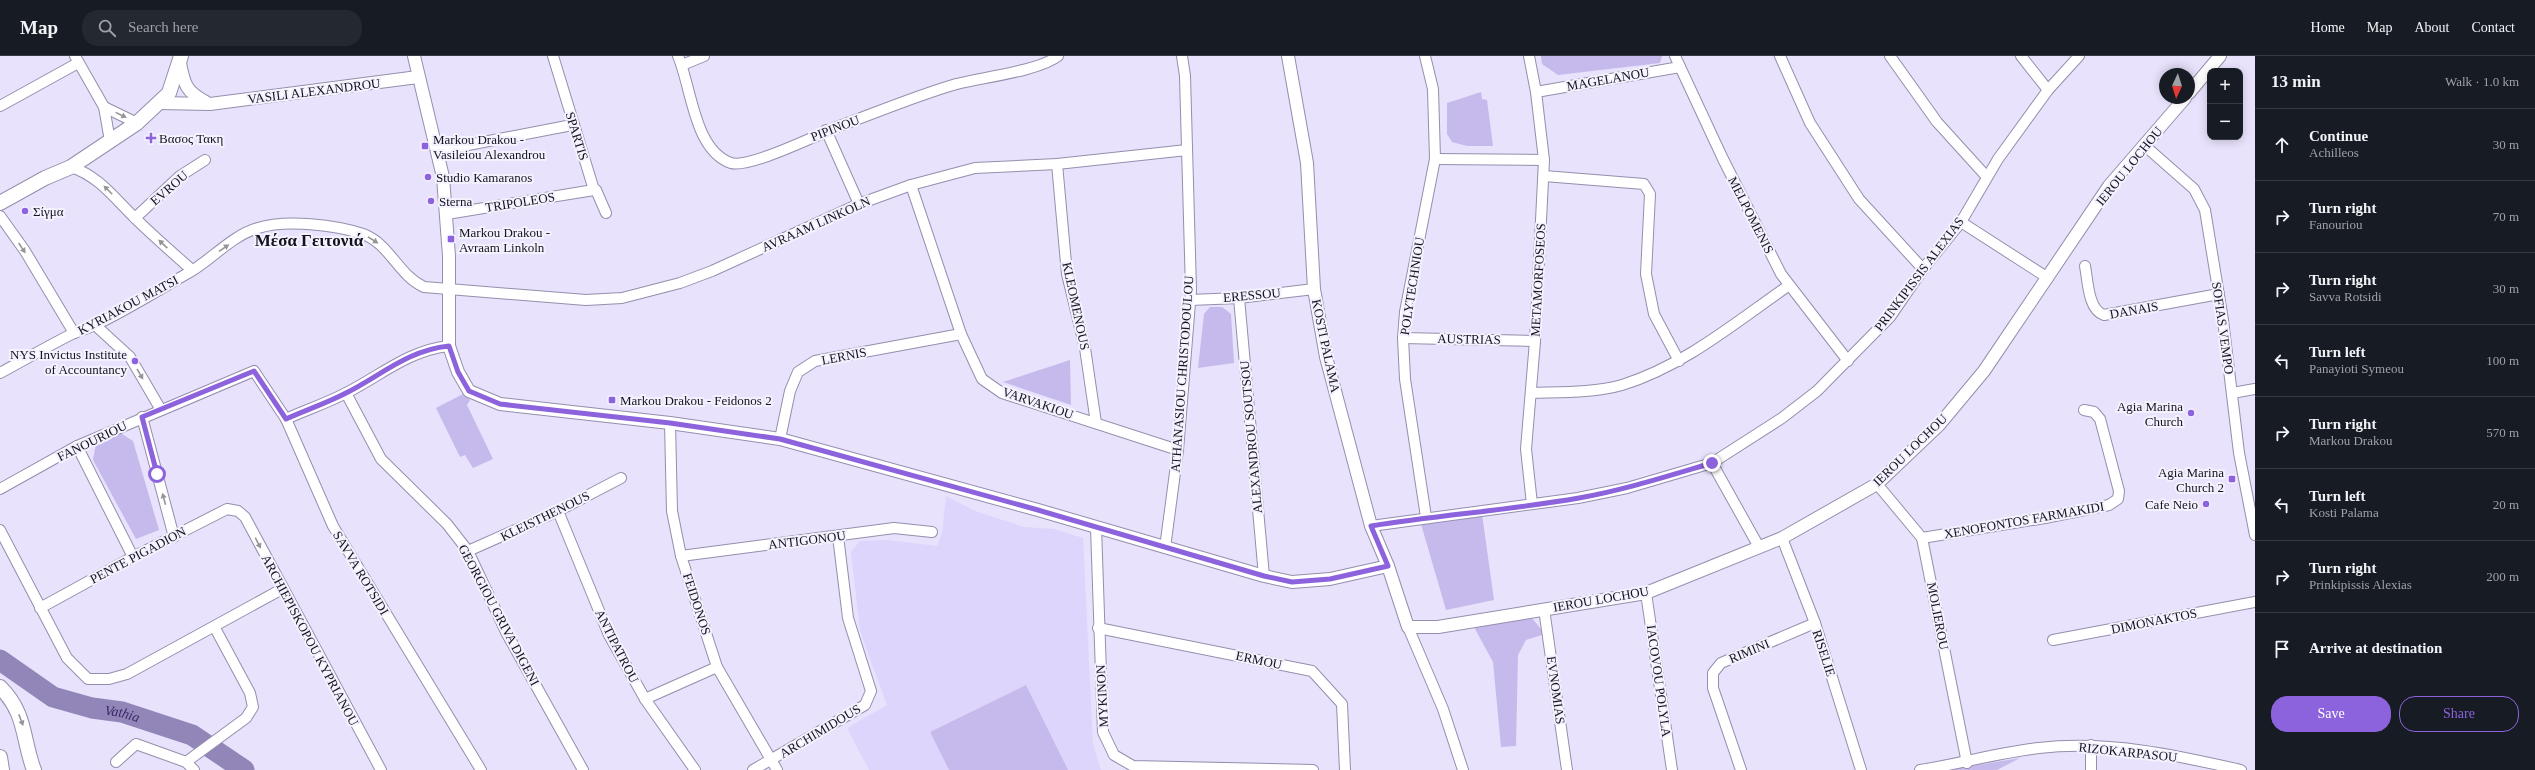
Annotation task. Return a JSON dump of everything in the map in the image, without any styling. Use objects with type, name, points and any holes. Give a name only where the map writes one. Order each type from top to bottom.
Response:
[{"type":"main road","points":[[0,203],[45,178],[65,170],[137,123],[169,93],[180,59]]},
{"type":"main road","points":[[0,211],[6,210],[49,185],[65,170]]},
{"type":"main road","points":[[0,687],[19,714],[26,733],[34,770]]},
{"type":"main road","points":[[0,757],[2,770]]},
{"type":"street","points":[[414,56],[437,151],[447,214],[450,290],[449,346],[458,372],[469,391],[500,404],[670,423],[780,439],[1096,527],[1264,576],[1292,582],[1330,579],[1388,566]]},
{"type":"street","name":"SPARTIS","points":[[553,56],[572,125],[594,190],[596,190],[606,213]]},
{"type":"street","points":[[680,60],[704,56]]},
{"type":"street","name":"PIPINOU","points":[[680,60],[704,138],[716,155],[732,163],[748,164],[826,130],[952,86],[1036,65],[1058,56]]},
{"type":"street","name":"ATHANASIOU CHRISTODOULOU","points":[[1165,548],[1178,450],[1190,300],[1185,76],[1182,56]]},
{"type":"street","name":"KOSTI PALAMA","points":[[1288,56],[1307,162],[1314,289],[1326,357],[1371,526],[1388,566],[1408,627]]},
{"type":"street","name":"POLYTECHNIOU","points":[[1425,56],[1433,89],[1436,138],[1435,159],[1405,312],[1403,338],[1405,379],[1426,517]]},
{"type":"street","name":"METAMORFOSEOS","points":[[1529,56],[1536,92],[1544,160],[1535,341],[1526,449],[1532,504]]},
{"type":"street","name":"MELPOMENIS","points":[[1675,56],[1723,159],[1788,286],[1848,361]]},
{"type":"street","points":[[1780,56],[1810,123],[1859,199],[1923,269]]},
{"type":"street","points":[[1890,56],[1937,122],[1986,176]]},
{"type":"street","points":[[2021,56],[2048,90]]},
{"type":"street","name":"PRINKIPISSIS ALEXIAS","points":[[1371,526],[1426,517],[1578,498],[1628,488],[1712,463],[1782,418],[1817,391],[1890,317],[1923,269],[1961,222],[1986,176],[2048,90],[2079,56]]},
{"type":"street","points":[[2195,86],[2220,56]]},
{"type":"street","points":[[180,59],[183,81],[192,95],[210,104]]},
{"type":"street","points":[[0,106],[77,60],[104,107],[110,142]]},
{"type":"street","name":"MAGELANOU","points":[[1536,92],[1680,67]]},
{"type":"street","name":"VASILI ALEXANDROU","points":[[159,103],[210,104],[418,77]]},
{"type":"street","name":"IEROU LOCHOU","points":[[1408,627],[1438,627],[1646,593],[1782,538],[1877,484],[1938,425],[1984,371],[2109,186],[2180,104]]},
{"type":"street","points":[[104,107],[137,123]]},
{"type":"street","points":[[437,151],[572,125]]},
{"type":"street","points":[[826,130],[859,204]]},
{"type":"street","name":"SOFIAS VEMPO","points":[[2144,145],[2194,189],[2205,210],[2219,294],[2239,453],[2255,535]]},
{"type":"street","name":"AVRAAM LINKOLN","points":[[192,270],[257,228],[275,224],[306,225],[364,235],[385,248],[412,282],[424,287],[586,300],[622,298],[680,283],[712,271],[859,204],[912,185],[975,168],[1057,164],[1187,150]]},
{"type":"street","points":[[1435,159],[1544,160]]},
{"type":"street","name":"EVROU","points":[[135,218],[180,176],[205,160]]},
{"type":"street","name":"KLEOMENOUS","points":[[1057,164],[1068,274],[1086,348],[1096,423]]},
{"type":"street","points":[[65,170],[85,171],[105,187],[135,218],[192,270]]},
{"type":"street","points":[[1544,176],[1644,184],[1650,194],[1646,274],[1654,314],[1679,361]]},
{"type":"street","name":"VARVAKIOU","points":[[912,185],[961,334],[982,379],[1002,393],[1178,450]]},
{"type":"street","name":"TRIPOLEOS","points":[[447,214],[594,190]]},
{"type":"street","points":[[0,216],[25,251],[74,333]]},
{"type":"street","points":[[1961,222],[2048,278]]},
{"type":"street","name":"DANAIS","points":[[2085,266],[2093,306],[2097,313],[2104,315],[2219,294]]},
{"type":"street","name":"KYRIAKOU MATSI","points":[[0,373],[74,333],[95,325],[192,270]]},
{"type":"street","points":[[1531,393],[1571,392],[1621,385],[1679,361],[1788,286]]},
{"type":"street","name":"ERESSOU","points":[[1190,300],[1239,298],[1314,289]]},
{"type":"street","name":"ALEXANDROU SOUTSOU","points":[[1239,298],[1264,576]]},
{"type":"street","points":[[95,325],[130,357],[161,410]]},
{"type":"street","name":"LERNIS","points":[[780,439],[790,391],[798,372],[815,361],[961,334]]},
{"type":"street","name":"AUSTRIAS","points":[[1403,338],[1535,341]]},
{"type":"street","points":[[286,419],[346,393],[385,368],[435,347],[449,346]]},
{"type":"street","name":"FANOURIOU","points":[[0,489],[77,446],[142,417],[254,371]]},
{"type":"street","name":"SAVVA ROTSIDI","points":[[254,371],[286,419],[332,526],[481,770]]},
{"type":"street","points":[[2232,393],[2255,389]]},
{"type":"street","name":"GEORGIOU GRIVA DIGENI","points":[[346,393],[381,459],[447,524],[468,552],[506,632],[583,770]]},
{"type":"street","name":"XENOFONTOS FARMAKIDI","points":[[1922,538],[2109,506],[2118,499],[2119,491],[2100,419],[2094,412],[2084,410]]},
{"type":"street","points":[[142,417],[174,537]]},
{"type":"street","name":"FEIDONOS","points":[[670,423],[672,511],[681,556],[717,667],[774,766]]},
{"type":"street","points":[[77,446],[133,557]]},
{"type":"street","points":[[1712,463],[1759,547]]},
{"type":"street","name":"KLEISTHENOUS","points":[[468,552],[558,511],[621,478]]},
{"type":"street","name":"MOLIEROU","points":[[1877,484],[1922,538],[1967,763]]},
{"type":"street","name":"PENTE PIGADION","points":[[40,608],[133,557],[227,509],[238,511]]},
{"type":"street","name":"ARCHIEPISKOPOU KYPRIANOU","points":[[238,511],[245,518],[282,589],[382,770]]},
{"type":"street","name":"ANTIPATROU","points":[[558,511],[608,635],[645,699],[695,770]]},
{"type":"street","name":"MYKINON","points":[[1096,527],[1098,628],[1103,732],[1114,755],[1133,766],[1314,770]]},
{"type":"street","name":"ANTIGONOU","points":[[681,556],[894,528],[932,532]]},
{"type":"street","points":[[0,530],[67,658],[88,679],[109,679],[127,674],[215,628],[282,589]]},
{"type":"street","name":"ARCHIMIDOUS","points":[[774,766],[865,705],[871,691],[848,618],[838,536]]},
{"type":"street","name":"RISELIE","points":[[1782,538],[1815,623],[1861,770]]},
{"type":"street","name":"IACOVOU POLYLA","points":[[1646,593],[1672,770]]},
{"type":"street","name":"DIMONAKTOS","points":[[2053,640],[2255,602]]},
{"type":"street","name":"EVNOMIAS","points":[[1544,609],[1567,770]]},
{"type":"street","name":"RIMINI","points":[[1741,770],[1714,688],[1713,673],[1721,663],[1815,623]]},
{"type":"street","points":[[1408,627],[1443,709],[1463,770]]},
{"type":"street","points":[[186,762],[246,718],[253,707],[250,693],[215,628]]},
{"type":"street","name":"ERMOU","points":[[1098,628],[1312,671],[1342,704],[1345,770]]},
{"type":"street","points":[[645,699],[717,667]]},
{"type":"street","points":[[116,762],[136,744],[186,762],[194,770]]},
{"type":"street","points":[[2091,745],[2091,770]]},
{"type":"street","name":"RIZOKARPASOU","points":[[1920,770],[1967,763],[2039,748],[2091,745],[2171,754],[2241,770]]},
{"type":"street","points":[[753,770],[774,766]]},
{"type":"shaded area","points":[[1541,56],[1662,56],[1660,63],[1558,75],[1542,64]]},
{"type":"shaded area","points":[[1481,92],[1482,99],[1487,100],[1493,146],[1467,146],[1452,142],[1447,134],[1447,103]]},
{"type":"shaded area","points":[[1210,307],[1222,307],[1231,314],[1234,363],[1198,368],[1204,314]]},
{"type":"shaded area","points":[[1070,360],[1071,405],[1003,382]]},
{"type":"shaded area","points":[[463,394],[470,400],[467,405],[493,459],[473,468],[465,455],[460,457],[436,408]]},
{"type":"shaded area","points":[[119,432],[133,441],[159,530],[136,539],[93,460],[96,444]]},
{"type":"shaded area","points":[[946,496],[975,511],[1024,527],[1054,529],[1083,538],[1093,744],[1101,770],[869,770],[847,728],[887,705],[860,631],[851,552],[860,541],[888,540],[937,546],[942,533]]},
{"type":"shaded area","points":[[1482,514],[1494,600],[1446,610],[1421,524]]},
{"type":"shaded area","points":[[1521,617],[1532,618],[1545,634],[1526,640],[1518,655],[1516,746],[1501,747],[1493,662],[1474,627]]},
{"type":"shaded area","points":[[1026,685],[1068,770],[949,770],[930,732]]},
{"type":"shaded area","points":[[2020,758],[1997,770],[1947,770]]},
{"type":"waterway","name":"Vathia","points":[[0,660],[53,697],[92,708],[122,712],[192,735],[244,770]]},
{"type":"place","name":"Βασος Τακη","points":[[151,138]]},
{"type":"place","name":"Markou Drakou - Vasileiou Alexandrou","points":[[425,146]]},
{"type":"place","name":"Studio Kamaranos","points":[[428,177]]},
{"type":"place","name":"Sterna","points":[[431,201]]},
{"type":"place","name":"Σίγμα","points":[[25,211]]},
{"type":"place","name":"Markou Drakou - Avraam Linkoln","points":[[451,239]]},
{"type":"place","name":"NYS Invictus Institute of Accountancy","points":[[135,361]]},
{"type":"place","name":"Markou Drakou - Feidonos 2","points":[[612,400]]},
{"type":"place","name":"Agia Marina Church","points":[[2191,413]]},
{"type":"place","name":"Agia Marina Church 2","points":[[2232,479]]},
{"type":"place","name":"Cafe Neio","points":[[2206,504]]},
{"type":"district","name":"Μέσα Γειτονιά","points":[[309,240]]},
{"type":"route","points":[[157,474],[142,417],[254,371],[286,419],[346,393],[385,368],[435,347],[449,346],[458,372],[469,391],[500,404],[670,423],[780,439],[1038,510],[1264,576],[1292,582],[1330,579],[1388,566],[1371,526],[1426,517],[1578,498],[1628,488],[1712,463]]}]
